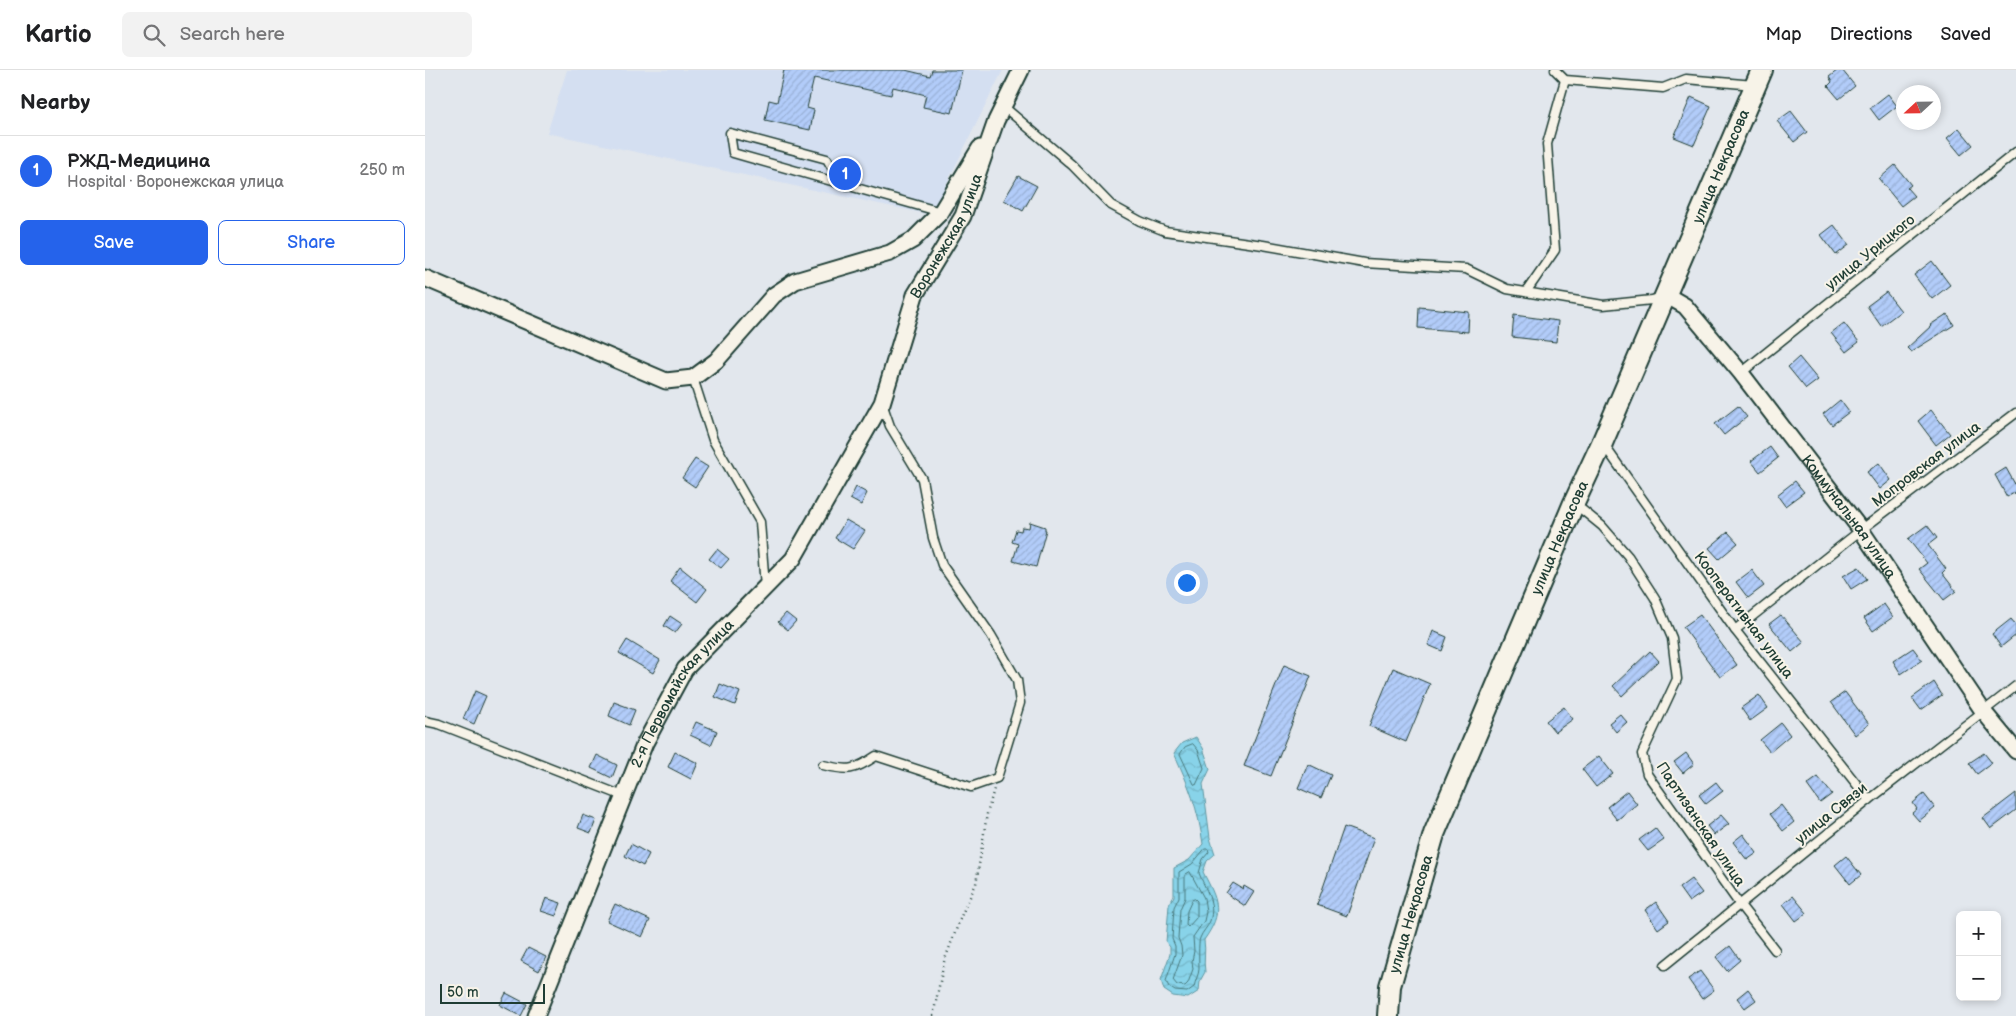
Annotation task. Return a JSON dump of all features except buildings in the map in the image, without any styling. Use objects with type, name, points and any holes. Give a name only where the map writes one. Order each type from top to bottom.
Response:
[{"type":"main road","name":"улица Некрасова","points":[[1388,1016],[1390,986],[1434,834],[1574,503],[1603,443],[1759,77]]},
{"type":"street","name":"Воронежская улица","points":[[882,403],[915,294],[963,216],[996,122],[1021,70]]},
{"type":"street","points":[[425,278],[666,381],[693,378],[716,361],[774,295],[795,281],[889,253],[913,240],[941,212],[996,122]]},
{"type":"street","name":"Коммунальная улица","points":[[1666,295],[1685,306],[1741,373],[1861,530],[1983,711],[2016,751]]},
{"type":"street","name":"2-я Первомайская улица","points":[[536,1016],[645,743],[685,669],[793,558],[882,403]]},
{"type":"lane","points":[[1555,70],[1565,80],[1663,88],[1686,79],[1759,77]]},
{"type":"lane","points":[[1526,292],[1555,250],[1547,144],[1565,80]]},
{"type":"lane","points":[[1003,106],[1072,164],[1111,205],[1139,221],[1165,231],[1263,245],[1364,263],[1466,269],[1507,289],[1603,305],[1652,300],[1666,295]]},
{"type":"lane","points":[[841,183],[827,159],[730,133],[733,153],[941,212]]},
{"type":"lane","name":"улица Урицкого","points":[[1741,373],[2016,152]]},
{"type":"lane","points":[[693,378],[713,440],[760,522],[765,587]]},
{"type":"lane","points":[[823,766],[845,771],[863,765],[876,756],[971,787],[997,778],[1020,702],[1017,680],[991,635],[942,565],[933,538],[922,480],[890,426],[882,403]]},
{"type":"lane","name":"Мопровская улица","points":[[1735,630],[1861,530],[2016,412]]},
{"type":"lane","name":"Кооперативная улица","points":[[1603,443],[1735,630],[1869,800]]},
{"type":"lane","name":"Партизанская улица","points":[[1574,503],[1602,526],[1628,556],[1655,598],[1672,638],[1677,679],[1642,754],[1647,774],[1740,905],[1775,950]]},
{"type":"lane","name":"улица Связи","points":[[1665,965],[1869,800],[2016,686]]},
{"type":"lane","points":[[425,721],[439,724],[623,796]]},
{"type":"path","points":[[933,1016],[944,962],[962,914],[976,884],[987,814],[997,778]]},
{"type":"shaded area","points":[[567,70],[1003,70],[931,215],[547,133]]},
{"type":"water","points":[[1196,737],[1203,748],[1210,769],[1203,784],[1210,838],[1215,854],[1207,861],[1203,872],[1217,906],[1214,922],[1204,940],[1205,972],[1200,981],[1199,991],[1188,998],[1173,996],[1164,990],[1161,980],[1170,954],[1170,947],[1166,942],[1169,905],[1174,896],[1174,868],[1189,860],[1203,844],[1192,797],[1174,753],[1182,743]]},
{"type":"place","name":"РЖД-Медицина","points":[[845,174]]}]
